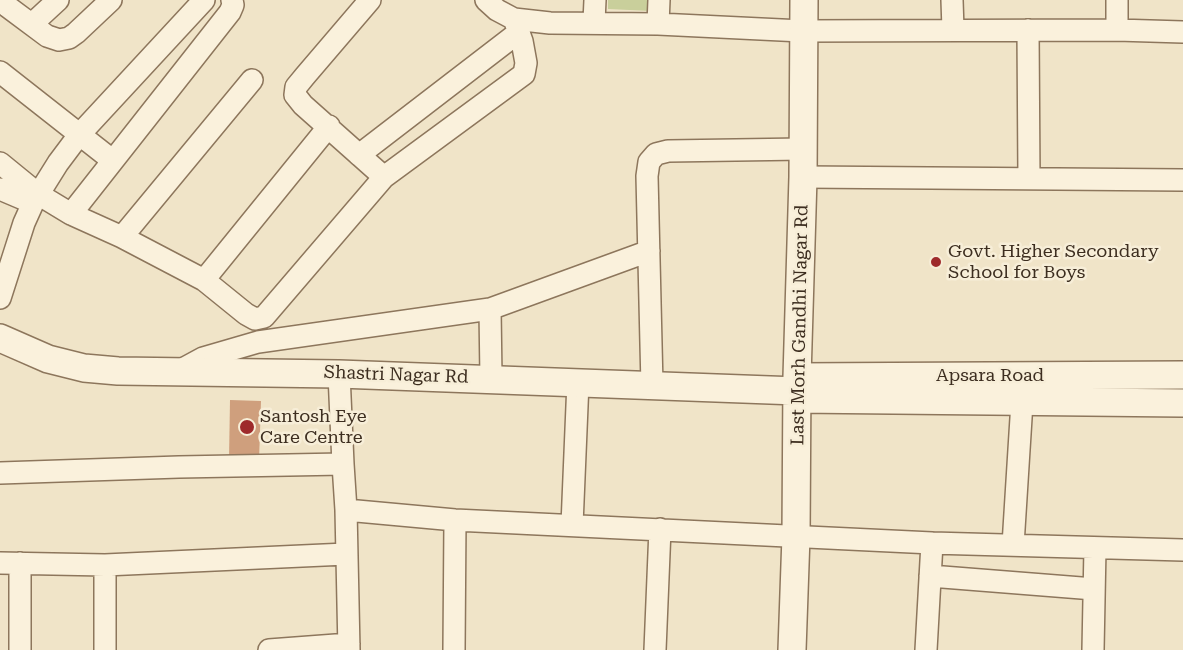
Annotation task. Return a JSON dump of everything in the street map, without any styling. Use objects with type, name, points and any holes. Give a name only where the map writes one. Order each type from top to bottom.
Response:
[{"type":"street","points":[[32,24],[58,0]]},
{"type":"street","points":[[0,1],[47,36],[59,40],[69,38],[111,0]]},
{"type":"street","points":[[1,291],[24,224],[36,199],[79,135],[204,0]]},
{"type":"street","points":[[71,214],[230,12],[233,5],[232,0]]},
{"type":"street","points":[[370,0],[296,87],[296,95],[303,105],[384,177]]},
{"type":"street","points":[[0,189],[36,199],[122,237],[204,280],[246,314],[255,319],[264,317],[384,177],[524,74],[526,63],[516,26],[486,0]]},
{"type":"street","points":[[594,22],[595,0]]},
{"type":"street","points":[[658,24],[659,0]]},
{"type":"street","name":"Last Morh Gandhi Nagar Rd","points":[[792,650],[803,177],[802,31],[804,0]]},
{"type":"street","points":[[952,0],[953,30]]},
{"type":"street","points":[[1117,0],[1117,30]]},
{"type":"street","points":[[359,155],[516,26],[594,22],[802,31],[1117,30],[1183,32]]},
{"type":"street","points":[[1028,30],[1029,179]]},
{"type":"street","points":[[0,72],[112,160]]},
{"type":"street","points":[[122,237],[252,80]]},
{"type":"street","points":[[204,280],[329,126]]},
{"type":"street","points":[[652,386],[647,176],[649,162],[656,154],[668,151],[803,149]]},
{"type":"street","points":[[0,163],[36,199]]},
{"type":"street","points":[[803,177],[1183,180]]},
{"type":"street","points":[[178,371],[203,358],[258,342],[490,309],[649,251]]},
{"type":"street","points":[[490,309],[491,378]]},
{"type":"street","points":[[255,319],[263,372]]},
{"type":"street","name":"Shastri Nagar Rd","points":[[0,338],[48,359],[84,368],[118,371],[491,378],[652,386],[797,389]]},
{"type":"street","points":[[269,650],[349,647],[346,510],[339,374]]},
{"type":"street","name":"Apsara Road","points":[[797,389],[1183,375]]},
{"type":"street","points":[[572,525],[578,382]]},
{"type":"street","name":"Apsara Road","points":[[797,389],[1022,402],[1183,403]]},
{"type":"street","points":[[1013,545],[1022,402]]},
{"type":"street","points":[[0,473],[343,464]]},
{"type":"street","points":[[346,510],[455,520],[932,543],[1183,550]]},
{"type":"street","points":[[454,650],[455,520]]},
{"type":"street","points":[[655,650],[660,529]]},
{"type":"street","points":[[926,650],[932,543]]},
{"type":"street","points":[[1093,650],[1095,548]]},
{"type":"street","points":[[20,650],[10,563],[105,565],[346,554]]},
{"type":"street","points":[[105,565],[105,650]]},
{"type":"street","points":[[930,576],[1094,589]]},
{"type":"green space","points":[[608,0],[652,0],[651,11],[608,9]]},
{"type":"building","points":[[230,400],[261,401],[259,461],[229,460]]},
{"type":"place","name":"Govt. Higher Secondary School for Boys","points":[[936,262]]},
{"type":"place","name":"Santosh Eye Care Centre","points":[[247,427]]}]
